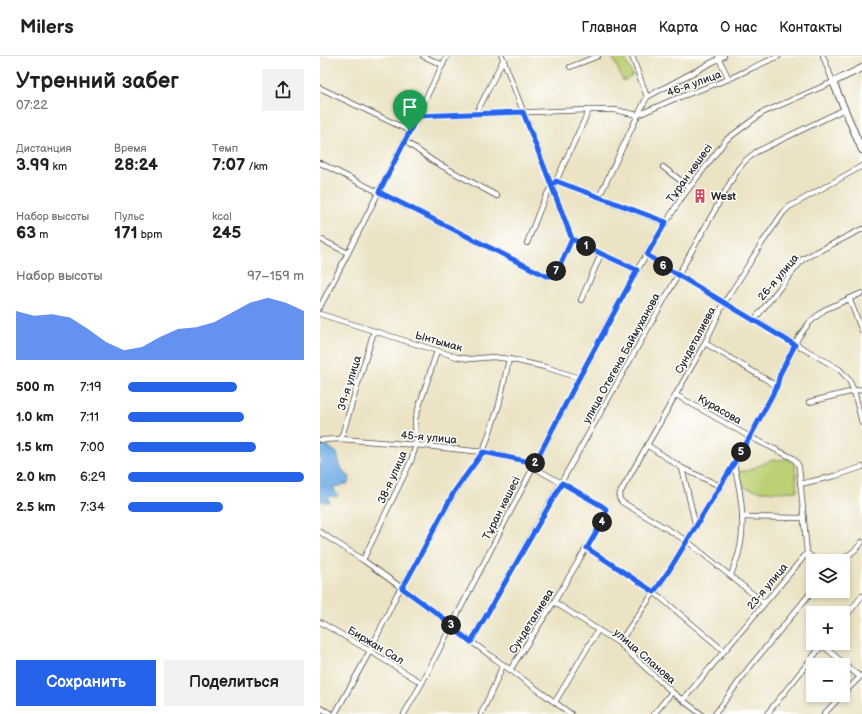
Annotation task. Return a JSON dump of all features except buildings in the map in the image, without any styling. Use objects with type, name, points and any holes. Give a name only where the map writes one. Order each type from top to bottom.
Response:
[{"type":"main road","name":"Тұран көшесі","points":[[833,82],[862,68]]},
{"type":"main road","points":[[833,82],[862,150]]},
{"type":"street","points":[[423,56],[443,65]]},
{"type":"street","points":[[320,308],[447,56]]},
{"type":"street","points":[[570,66],[598,56]]},
{"type":"street","points":[[599,197],[647,97],[632,56]]},
{"type":"street","name":"46-я улица","points":[[638,115],[672,100],[729,79],[779,56]]},
{"type":"street","points":[[823,56],[833,82]]},
{"type":"street","points":[[720,57],[729,79]]},
{"type":"street","name":"46-я улица","points":[[647,97],[720,57]]},
{"type":"street","points":[[503,58],[572,239],[637,270]]},
{"type":"street","points":[[476,114],[503,58]]},
{"type":"street","name":"Тұран көшесі","points":[[404,714],[422,683],[579,378],[637,270],[689,187],[726,140],[762,113],[833,82]]},
{"type":"street","points":[[320,88],[410,131]]},
{"type":"street","points":[[417,116],[589,110],[615,110],[638,115]]},
{"type":"street","points":[[527,243],[547,194],[556,181],[589,110]]},
{"type":"street","name":"улица Отегена Баймуханова","points":[[471,642],[738,169],[756,152],[845,110]]},
{"type":"street","points":[[405,140],[432,160],[498,196]]},
{"type":"street","points":[[320,162],[546,276],[552,276],[558,270],[572,239]]},
{"type":"street","name":"Сундеталиева","points":[[687,541],[622,502],[619,498],[620,493],[705,343],[724,303],[783,213],[789,207],[862,166]]},
{"type":"street","points":[[663,167],[689,187]]},
{"type":"street","points":[[556,181],[666,222]]},
{"type":"street","name":"26-я улица","points":[[754,320],[803,259],[862,229]]},
{"type":"street","points":[[320,239],[348,253]]},
{"type":"street","points":[[581,300],[602,254]]},
{"type":"street","points":[[647,255],[724,303],[839,369],[849,380],[854,391],[862,423]]},
{"type":"street","points":[[619,643],[670,569],[734,465],[777,386],[780,374],[798,338],[809,323],[824,310],[862,293]]},
{"type":"street","points":[[849,298],[862,331]]},
{"type":"street","name":"Ынтымак","points":[[320,314],[457,357],[470,359],[493,357],[509,358],[545,367],[579,378]]},
{"type":"street","name":"39-я улица","points":[[341,440],[374,332]]},
{"type":"street","points":[[705,343],[777,386]]},
{"type":"street","name":"38-я улица","points":[[363,560],[411,461],[416,445],[415,419],[437,351]]},
{"type":"street","points":[[335,714],[370,651],[396,594],[407,580],[454,492],[483,452],[499,405],[509,358]]},
{"type":"street","points":[[809,402],[862,390]]},
{"type":"street","name":"Курасова","points":[[676,395],[750,437],[793,458],[799,467],[800,484]]},
{"type":"street","name":"45-я улица","points":[[320,440],[416,445],[483,452],[534,465]]},
{"type":"street","points":[[647,445],[682,468],[720,486]]},
{"type":"street","name":"Сундеталиева","points":[[510,670],[554,602],[606,515],[606,509],[602,506],[534,465]]},
{"type":"street","points":[[731,576],[739,551],[742,529],[741,496],[734,465]]},
{"type":"street","points":[[807,553],[800,484],[835,476],[862,467]]},
{"type":"street","points":[[682,468],[696,527]]},
{"type":"street","points":[[742,517],[803,518]]},
{"type":"street","points":[[320,532],[363,560],[442,617],[471,642],[571,714]]},
{"type":"street","points":[[687,541],[764,603]]},
{"type":"street","points":[[850,554],[858,548],[862,542]]},
{"type":"street","points":[[587,548],[654,592],[724,651]]},
{"type":"street","name":"23-я улица","points":[[683,700],[807,553]]},
{"type":"street","points":[[850,611],[862,596]]},
{"type":"street","points":[[715,714],[748,669],[806,598]]},
{"type":"street","name":"улица Сланова","points":[[554,602],[619,643],[672,692],[701,714]]},
{"type":"street","name":"Биржан Сал","points":[[320,622],[422,683]]},
{"type":"street","points":[[555,702],[598,630]]},
{"type":"street","points":[[767,714],[818,650]]},
{"type":"street","points":[[830,650],[861,676],[850,686]]},
{"type":"street","points":[[480,714],[503,665]]},
{"type":"street","points":[[654,714],[672,692]]},
{"type":"street","points":[[824,714],[835,702]]},
{"type":"street","points":[[320,708],[332,714]]},
{"type":"green space","points":[[612,56],[624,56],[633,76],[623,81]]},
{"type":"green space","points":[[788,459],[795,464],[797,491],[761,491],[743,487],[738,471],[747,471],[772,460]]},
{"type":"water","points":[[324,443],[327,447],[330,447],[337,453],[342,470],[350,478],[347,484],[335,486],[334,490],[338,495],[337,497],[330,496],[328,499],[330,502],[324,502],[320,499],[320,446]]},
{"type":"place","name":"West","points":[[700,196]]},
{"type":"route","points":[[410,131],[379,192],[546,276],[552,276],[558,270],[572,239],[552,186],[556,181],[666,222],[647,255],[795,345],[780,374],[777,386],[750,437],[670,569],[654,592],[587,548],[606,515],[606,509],[562,483],[471,642],[442,617],[402,588],[454,492],[483,452],[535,463],[637,270],[572,239],[523,112],[417,116],[410,131]]}]
